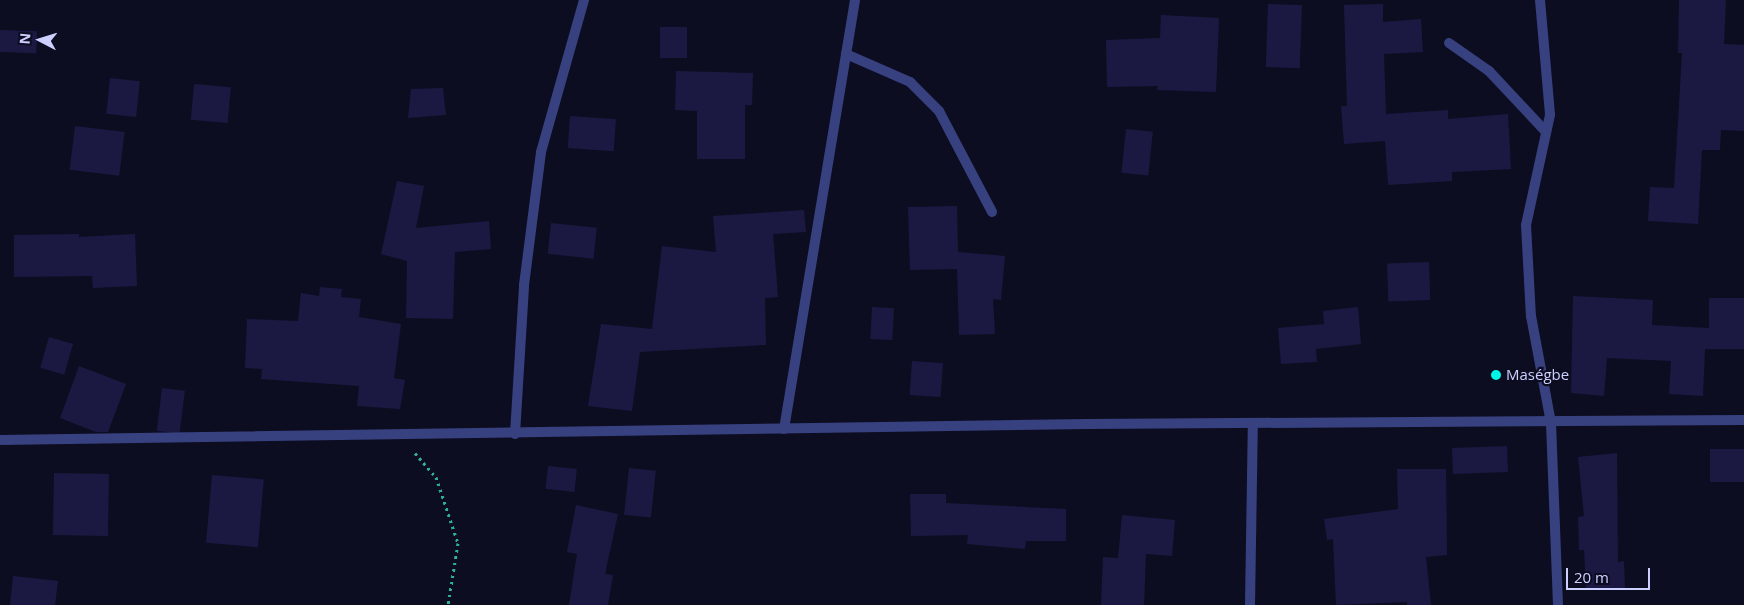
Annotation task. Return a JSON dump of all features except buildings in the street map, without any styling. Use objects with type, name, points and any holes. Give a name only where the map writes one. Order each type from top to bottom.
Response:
[{"type":"street","points":[[514,434],[524,285],[542,152],[584,0]]},
{"type":"street","points":[[784,429],[855,0]]},
{"type":"street","points":[[1540,0],[1550,115],[1526,225],[1531,316],[1551,423],[1558,605]]},
{"type":"street","points":[[1449,44],[1489,70],[1546,132]]},
{"type":"street","points":[[846,54],[910,82],[939,111],[992,212]]},
{"type":"street","points":[[0,440],[398,436],[1254,422],[1551,423],[1744,420]]},
{"type":"street","points":[[1250,605],[1254,422]]},
{"type":"path","points":[[398,436],[436,477],[458,543],[448,605]]},
{"type":"place","name":"Maségbe","points":[[1496,375]]}]
